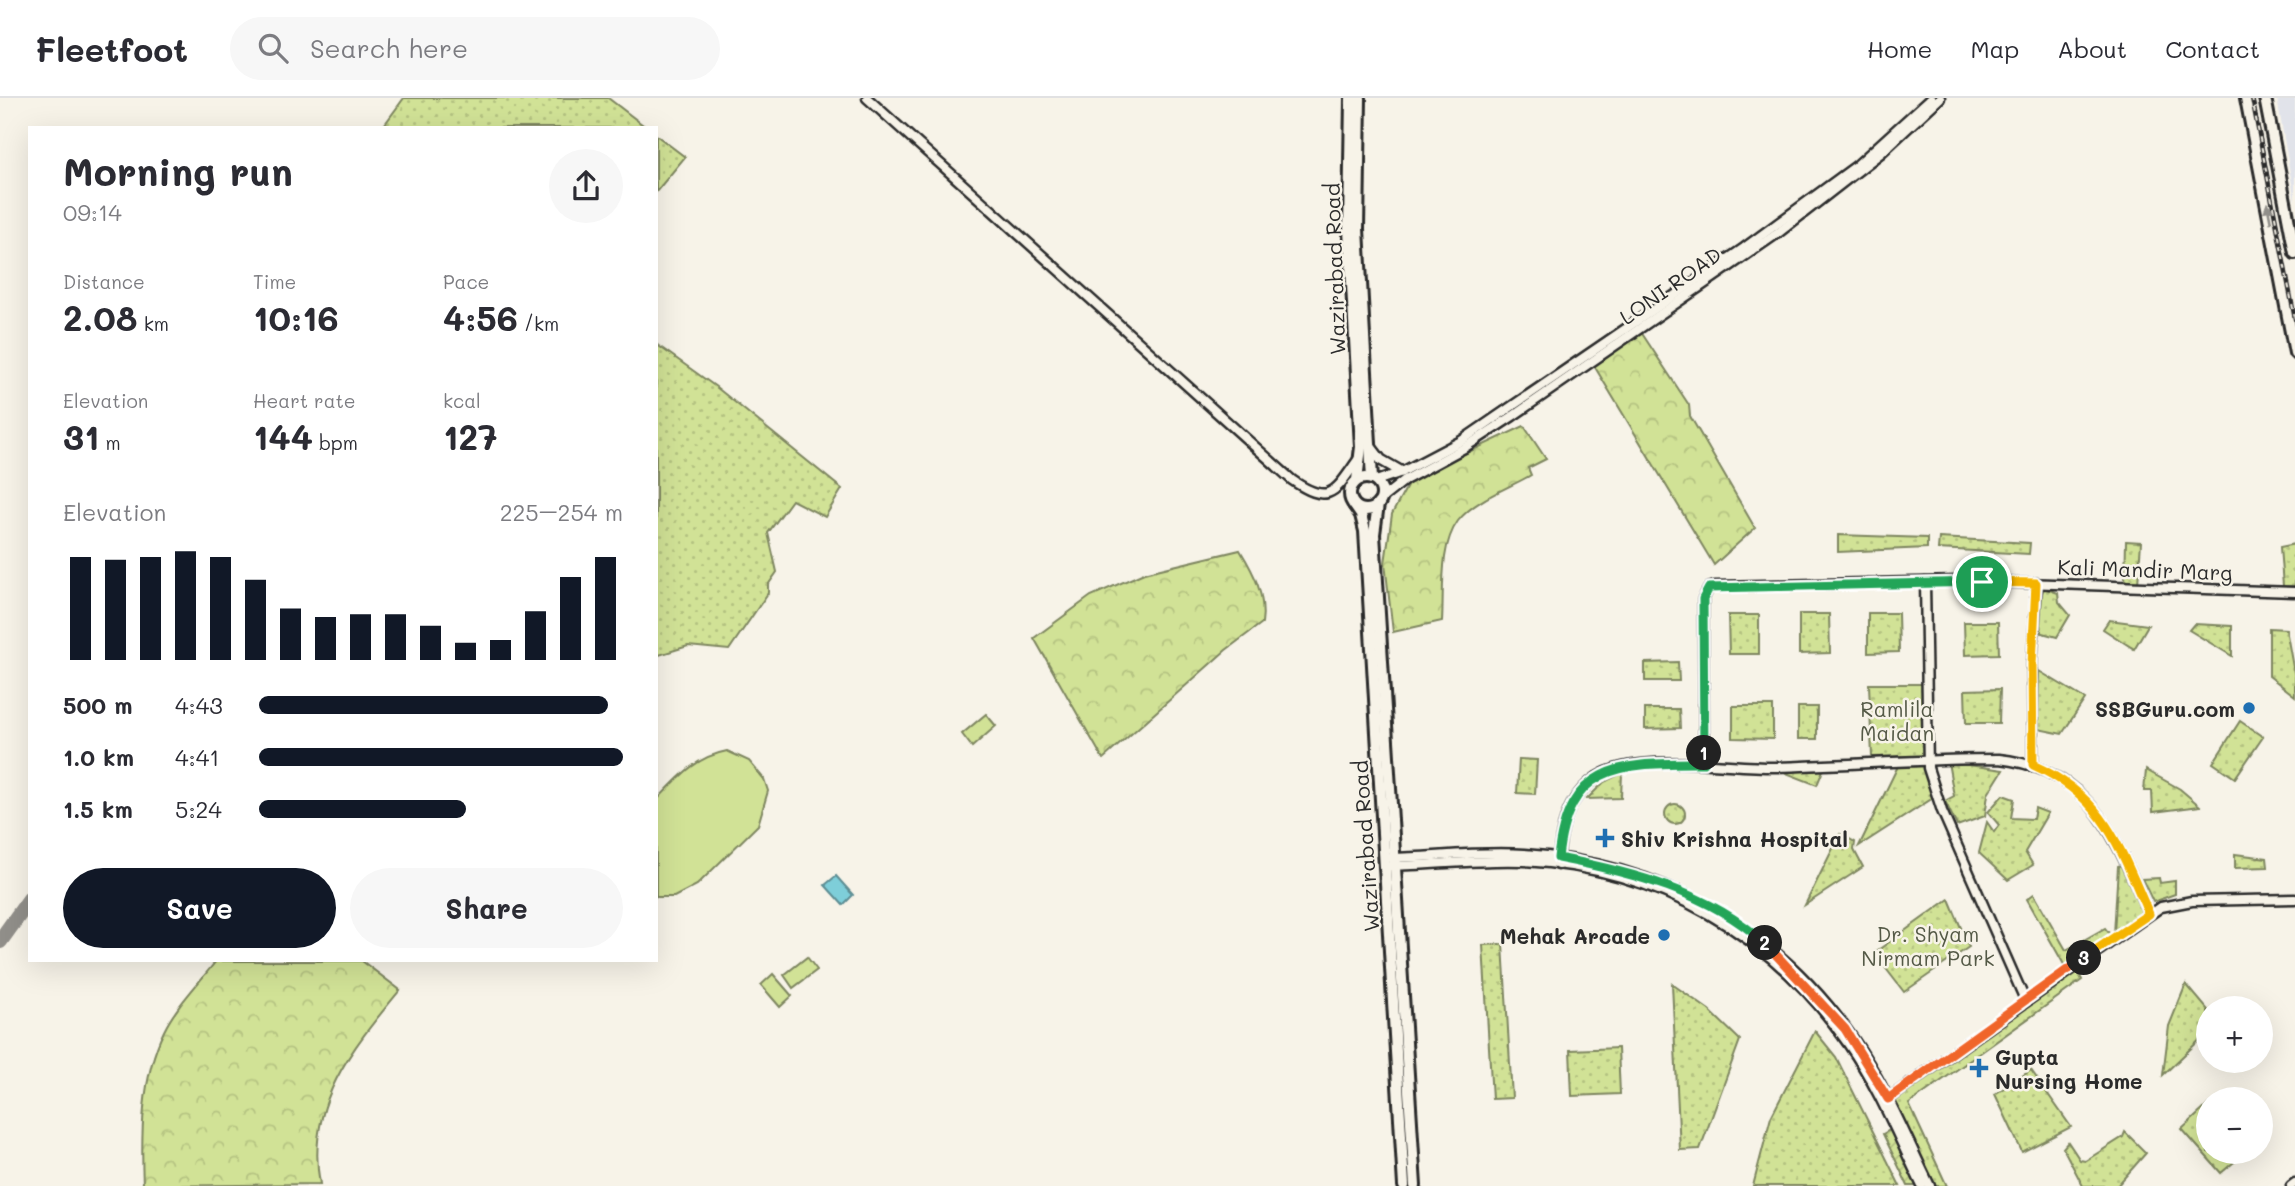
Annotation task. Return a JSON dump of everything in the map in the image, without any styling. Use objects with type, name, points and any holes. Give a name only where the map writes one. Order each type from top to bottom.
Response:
[{"type":"highway","name":"Wazirabad Road","points":[[1351,98],[1349,230],[1361,455],[1357,480]]},
{"type":"highway","name":"Wazirabad Road","points":[[1360,98],[1357,229],[1369,442],[1374,480]]},
{"type":"highway","points":[[2246,98],[2295,352]]},
{"type":"highway","points":[[2265,98],[2295,253]]},
{"type":"highway","points":[[1357,480],[1374,480],[1381,488],[1380,502],[1366,510],[1354,505],[1350,493],[1357,480]]},
{"type":"highway","name":"Wazirabad Road","points":[[1380,502],[1374,534],[1404,1186]]},
{"type":"highway","name":"Wazirabad Road","points":[[1354,505],[1361,515],[1365,531],[1415,1186]]},
{"type":"main road","points":[[1369,442],[1381,460],[1405,474]]},
{"type":"street","points":[[867,98],[1056,265],[1292,480],[1313,493],[1331,494],[1337,490],[1361,455]]},
{"type":"street","name":"LONI ROAD","points":[[1405,474],[1464,448],[1818,195],[1931,98]]},
{"type":"street","name":"LONI ROAD","points":[[1405,474],[1505,417],[1778,233],[1873,159],[1940,98]]},
{"type":"street","points":[[1374,480],[1405,474]]},
{"type":"street","points":[[1380,502],[1405,474]]},
{"type":"street","points":[[1925,582],[1927,761],[1942,811],[2025,1000]]},
{"type":"street","name":"Kali Mandir Marg","points":[[1704,763],[1703,599],[1709,588],[1925,582],[2295,592]]},
{"type":"street","points":[[2033,765],[2032,664],[2036,583]]},
{"type":"street","points":[[1558,861],[1564,817],[1577,796],[1598,777],[1629,765],[1704,763],[1774,767],[1999,759],[2033,765],[2070,786],[2100,813],[2119,844],[2149,914]]},
{"type":"street","points":[[1390,862],[1512,854],[1641,877],[1712,906],[1746,927],[1785,961],[1839,1021],[1862,1052],[1888,1099],[1930,1186]]},
{"type":"street","points":[[1558,861],[1611,875],[1678,898],[1742,932],[1772,957],[1822,1010],[1849,1044],[1922,1186]]},
{"type":"street","points":[[1888,1099],[2149,914],[2174,903],[2192,901],[2295,899]]},
{"type":"shaded area","points":[[2277,98],[2295,98],[2295,201]]},
{"type":"green space","points":[[404,98],[608,98],[644,126],[383,126]]},
{"type":"green space","points":[[658,137],[685,157],[658,190]]},
{"type":"green space","points":[[1639,329],[1689,405],[1690,416],[1755,528],[1714,565],[1593,364]]},
{"type":"green space","points":[[658,345],[716,387],[842,489],[825,517],[792,500],[768,533],[777,572],[768,585],[768,593],[729,650],[688,646],[658,655]]},
{"type":"green space","points":[[1524,426],[1546,459],[1528,468],[1531,475],[1482,501],[1458,521],[1445,556],[1442,621],[1393,632],[1385,563],[1392,514],[1411,479]]},
{"type":"green space","points":[[1838,535],[1927,538],[1927,548],[1838,552]]},
{"type":"green space","points":[[1939,538],[2030,543],[2029,554],[1938,549]]},
{"type":"green space","points":[[2126,541],[2141,542],[2138,584],[2125,584]]},
{"type":"green space","points":[[2295,544],[2295,586],[2283,586],[2280,547]]},
{"type":"green space","points":[[1240,550],[1258,585],[1262,623],[1226,650],[1103,759],[1034,638],[1091,596],[1144,573]]},
{"type":"green space","points":[[2044,588],[2058,593],[2059,602],[2070,615],[2057,637],[2042,633],[2035,612]]},
{"type":"green space","points":[[1868,613],[1898,613],[1899,652],[1868,653]]},
{"type":"green space","points":[[1799,614],[1829,614],[1830,653],[1799,654]]},
{"type":"green space","points":[[1728,615],[1759,615],[1759,654],[1729,654]]},
{"type":"green space","points":[[2109,620],[2148,625],[2134,649],[2103,629]]},
{"type":"green space","points":[[1964,622],[1998,622],[1999,654],[1965,655]]},
{"type":"green space","points":[[2194,624],[2232,626],[2232,656],[2189,630]]},
{"type":"green space","points":[[2269,628],[2286,629],[2295,678],[2295,696],[2269,676]]},
{"type":"green space","points":[[1678,662],[1679,681],[1645,681],[1645,663]]},
{"type":"green space","points":[[2039,671],[2085,699],[2062,734],[2038,729]]},
{"type":"green space","name":"Ramlila Maidan","points":[[1869,684],[1922,684],[1924,756],[1872,757]]},
{"type":"green space","points":[[2000,689],[1999,723],[1966,723],[1965,690]]},
{"type":"green space","points":[[1733,706],[1773,706],[1773,739],[1733,738]]},
{"type":"green space","points":[[1798,707],[1817,707],[1817,739],[1798,739]]},
{"type":"green space","points":[[1645,709],[1679,709],[1680,728],[1645,729]]},
{"type":"green space","points":[[986,714],[996,726],[972,747],[962,734]]},
{"type":"green space","points":[[2240,721],[2263,737],[2235,778],[2213,763]]},
{"type":"green space","points":[[727,751],[749,761],[764,779],[768,791],[758,825],[697,885],[674,897],[658,897],[658,799],[696,763]]},
{"type":"green space","points":[[1519,759],[1537,760],[1535,794],[1517,793]]},
{"type":"green space","points":[[1948,762],[2003,770],[1988,794],[1985,816],[1957,826],[1945,801],[1954,796]]},
{"type":"green space","points":[[1899,764],[1923,764],[1936,796],[1859,846]]},
{"type":"green space","points":[[1788,767],[1824,768],[1817,785],[1786,773]]},
{"type":"green space","points":[[2146,770],[2180,789],[2200,806],[2153,812],[2152,791],[2144,791]]},
{"type":"green space","points":[[1622,773],[1621,798],[1587,799],[1604,782]]},
{"type":"green space","points":[[2003,795],[2014,799],[2011,818],[2033,819],[2035,808],[2048,813],[2025,852],[2033,865],[2008,880],[1979,853],[1987,822],[1994,832],[1999,825],[1988,812]]},
{"type":"green space","points":[[1671,804],[1679,804],[1685,814],[1679,824],[1671,824],[1665,818],[1665,810]]},
{"type":"green space","points":[[1840,834],[1855,842],[1854,850],[1863,867],[1805,905]]},
{"type":"green space","points":[[2235,854],[2267,858],[2268,867],[2235,868]]},
{"type":"green space","points":[[2126,864],[2145,910],[2114,934],[2118,866]]},
{"type":"green space","points":[[2159,878],[2160,883],[2175,881],[2175,894],[2153,902],[2142,879]]},
{"type":"green space","points":[[2034,894],[2066,950],[2105,928],[2112,937],[2066,968],[2027,899]]},
{"type":"green space","name":"Dr. Shyam Nirmam Park","points":[[1949,899],[1969,947],[1904,992],[1874,953]]},
{"type":"green space","points":[[1503,944],[1512,1098],[1492,1099],[1483,945]]},
{"type":"green space","points":[[807,957],[817,970],[793,988],[784,975]]},
{"type":"green space","points":[[215,962],[363,962],[400,990],[350,1055],[326,1102],[317,1155],[320,1184],[143,1186],[144,1107],[151,1068],[164,1031],[188,995]]},
{"type":"green space","points":[[2075,966],[2082,980],[1909,1104],[1947,1186],[1933,1186],[1893,1103]]},
{"type":"green space","points":[[773,974],[792,996],[780,1007],[761,985]]},
{"type":"green space","points":[[1672,984],[1709,1010],[1740,1040],[1700,1149],[1680,1150]]},
{"type":"green space","points":[[2186,984],[2196,996],[2196,1043],[2163,1075],[2169,1026]]},
{"type":"green space","points":[[1815,1031],[1836,1057],[1900,1186],[1753,1186],[1771,1117]]},
{"type":"green space","points":[[1618,1048],[1620,1094],[1572,1096],[1570,1050]]},
{"type":"green space","points":[[2031,1070],[2071,1127],[2022,1152],[1995,1094]]},
{"type":"green space","points":[[2196,1116],[2196,1145],[2182,1129]]},
{"type":"green space","points":[[1895,1127],[1924,1186],[1908,1186],[1883,1134]]},
{"type":"green space","points":[[2125,1132],[2146,1153],[2117,1186],[2083,1186],[2063,1148],[2068,1142],[2080,1160],[2085,1161],[2123,1137]]},
{"type":"green space","points":[[2213,1164],[2232,1164],[2221,1173]]},
{"type":"water","points":[[836,876],[853,895],[843,905],[825,885]]},
{"type":"taxiway","points":[[0,941],[28,902]]},
{"type":"railway","points":[[2252,98],[2295,319]]},
{"type":"place","name":"SSBGuru.com","points":[[2249,708]]},
{"type":"place","name":"Shiv Krishna Hospital","points":[[1605,838]]},
{"type":"place","name":"Mehak Arcade","points":[[1664,935]]},
{"type":"place","name":"Gupta Nursing Home","points":[[1979,1068]]},
{"type":"route","points":[[1982,582],[2036,583],[2032,664],[2033,765],[2070,786],[2100,813],[2119,844],[2149,914],[1888,1099],[1862,1052],[1845,1029],[1785,961],[1759,937],[1712,906],[1641,877],[1558,858],[1562,825],[1577,796],[1606,772],[1623,766],[1704,763],[1703,599],[1709,588],[1982,582]]}]
